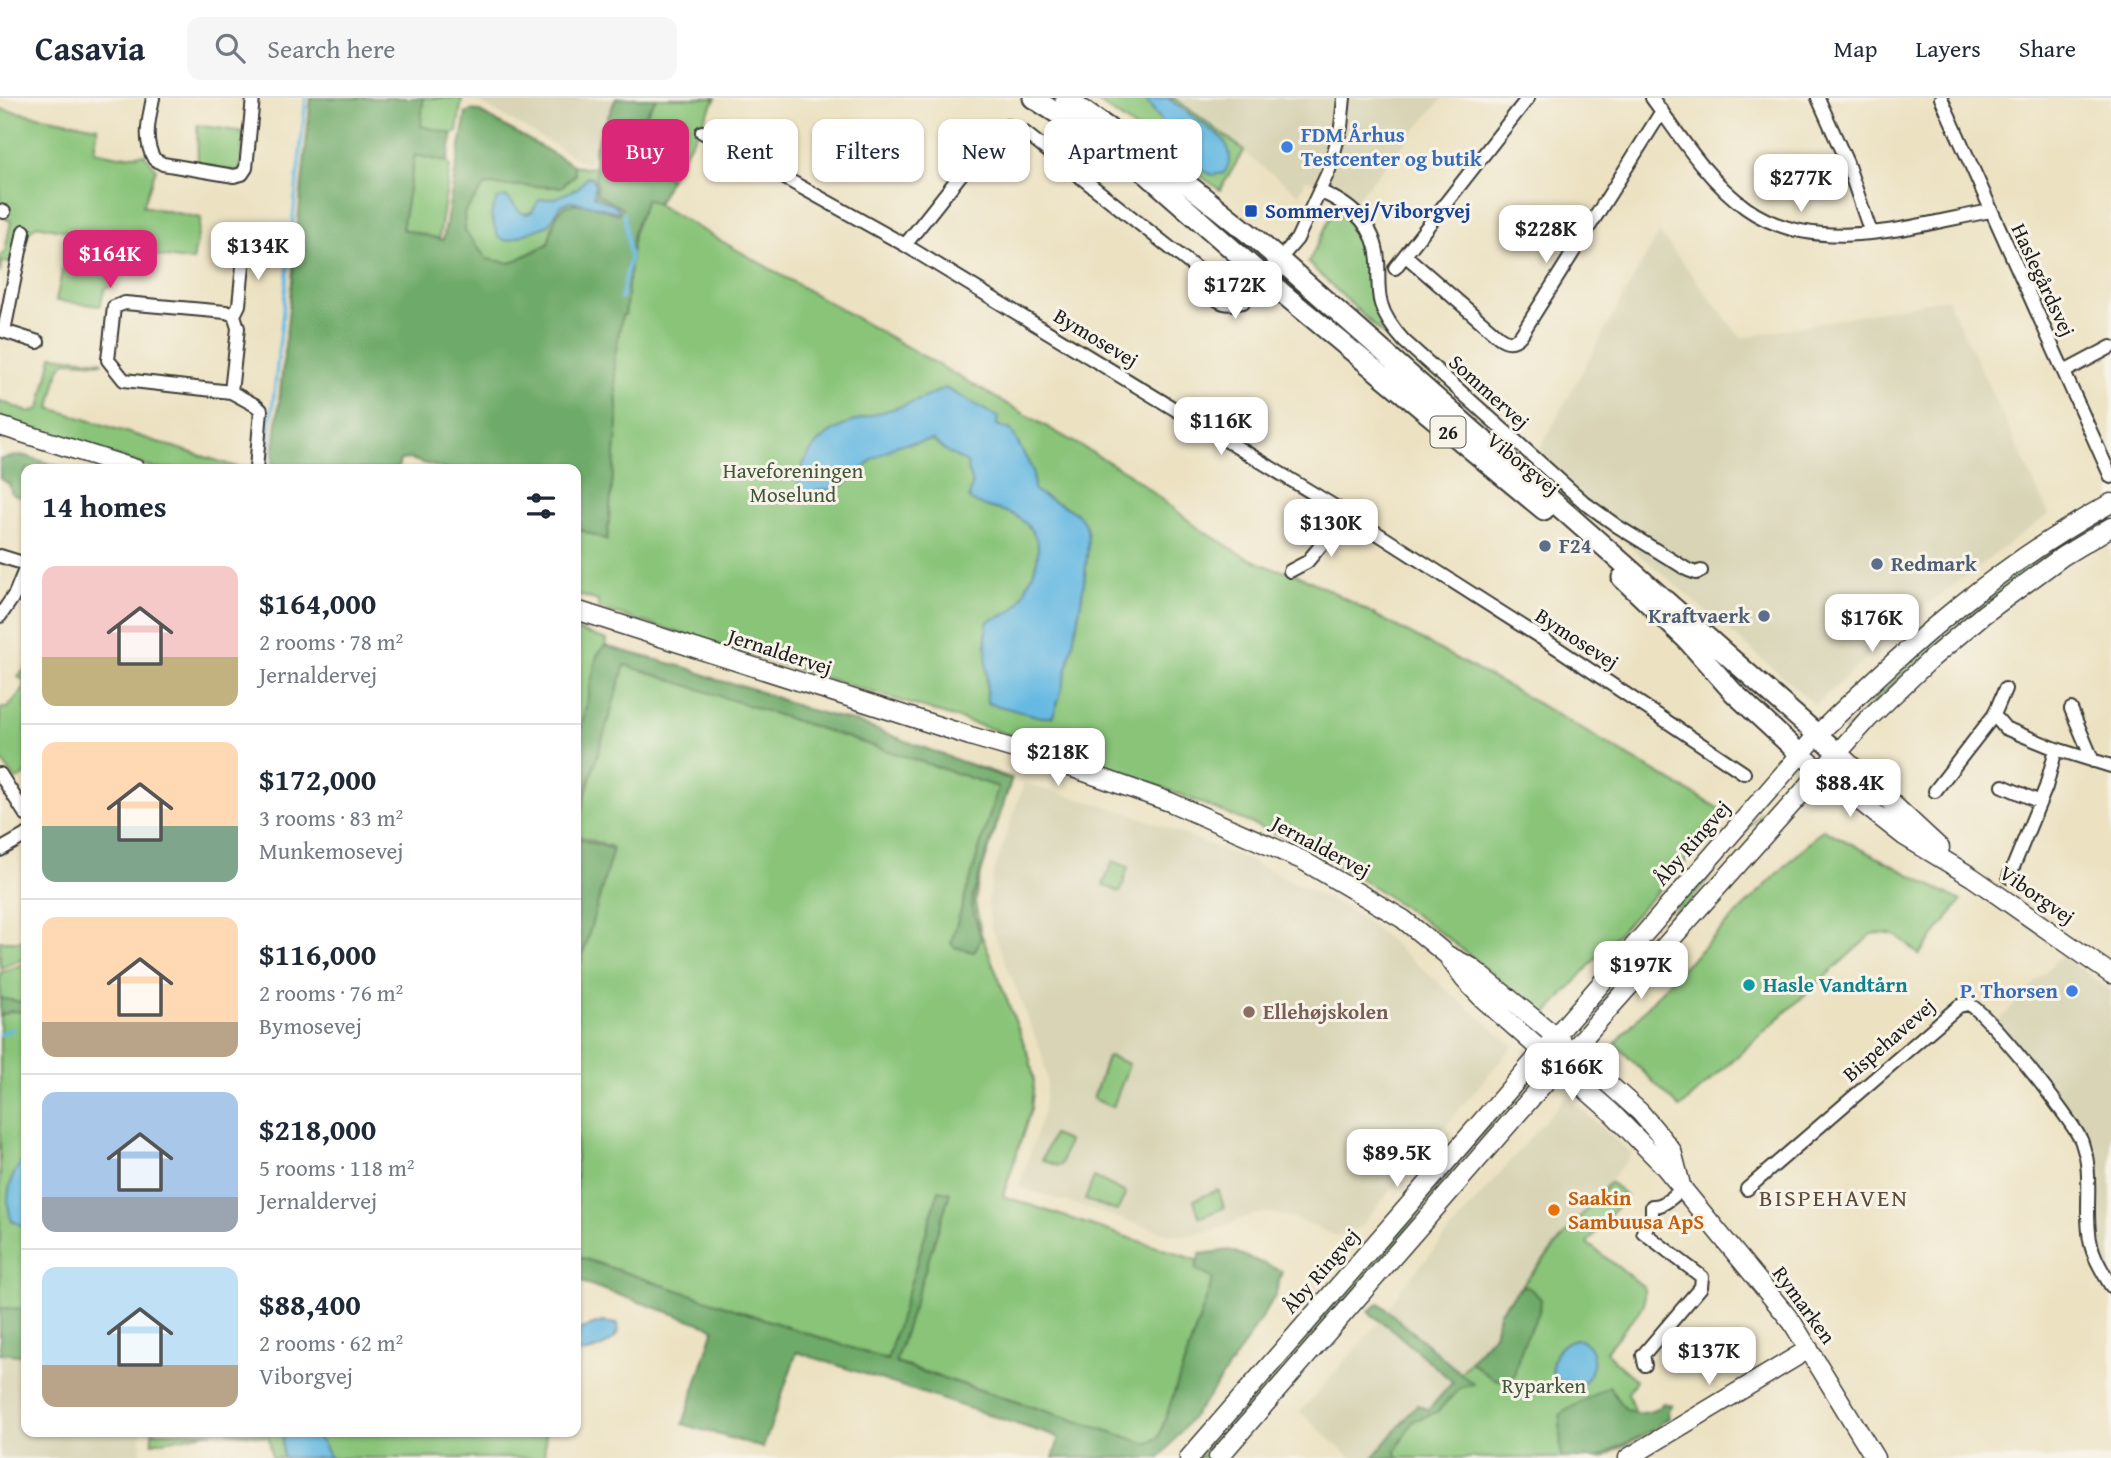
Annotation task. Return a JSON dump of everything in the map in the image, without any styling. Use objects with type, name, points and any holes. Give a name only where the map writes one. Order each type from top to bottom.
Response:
[{"type":"main road","name":"Viborgvej","points":[[1033,98],[1118,152],[1149,176],[1265,278],[1589,549],[1687,640],[1733,692],[1800,754]]},
{"type":"main road","name":"Viborgvej","points":[[1065,98],[1220,208],[1838,753]]},
{"type":"street","points":[[153,98],[148,131],[154,159],[163,164],[234,176],[242,174],[246,168],[253,98]]},
{"type":"street","points":[[905,245],[997,129],[1008,126],[1025,132],[1198,270],[1217,301],[1226,305],[1243,302],[1297,239],[1329,170],[1341,127],[1344,98]]},
{"type":"street","points":[[1395,268],[1528,98]]},
{"type":"street","points":[[1652,98],[1707,172],[1747,209],[1790,228],[1812,234],[1852,236],[1991,211]]},
{"type":"street","points":[[1818,98],[1847,163],[1871,233]]},
{"type":"street","name":"Haslegårdsvej","points":[[1942,98],[2064,372],[2107,461],[2111,478]]},
{"type":"street","points":[[1406,256],[1499,337],[1507,341],[1516,340],[1524,332],[1662,111]]},
{"type":"street","name":"Bymosevej","points":[[702,132],[905,245],[1347,514],[1560,650],[1744,773]]},
{"type":"street","name":"Sommervej","points":[[1319,191],[1350,207],[1369,229],[1377,253],[1381,304],[1390,324],[1404,341],[1594,510],[1688,570],[1696,573],[1701,571]]},
{"type":"street","points":[[24,231],[2,331],[38,342]]},
{"type":"street","points":[[234,316],[239,305],[246,236]]},
{"type":"street","points":[[2,267],[16,270]]},
{"type":"street","points":[[231,392],[239,328],[234,316],[226,312],[121,303],[112,310],[108,357],[120,376],[127,381],[231,392],[261,410],[256,464]]},
{"type":"street","points":[[2064,372],[2111,347]]},
{"type":"street","points":[[0,426],[120,464]]},
{"type":"street","name":"Åby Ringvej","points":[[1189,1458],[1818,734],[1892,662],[1956,607],[2041,545],[2111,503]]},
{"type":"street","points":[[1290,571],[1307,562],[1347,514]]},
{"type":"street","points":[[1219,1458],[1572,1051],[1838,753],[1916,672],[1954,638],[2063,556],[2111,527]]},
{"type":"street","points":[[0,556],[21,564]]},
{"type":"street","points":[[0,616],[15,594],[21,579]]},
{"type":"street","name":"Jernaldervej","points":[[581,612],[970,736],[1022,760],[1083,773],[1170,802],[1302,860],[1403,919],[1447,955],[1471,967],[1572,1051]]},
{"type":"street","points":[[1935,791],[1994,715],[2005,689]]},
{"type":"street","points":[[2071,709],[2093,761]]},
{"type":"street","points":[[1994,715],[2005,728],[2056,749],[2111,766]]},
{"type":"street","points":[[2009,877],[2040,802],[2056,749]]},
{"type":"street","name":"Viborgvej","points":[[1838,753],[1972,877]]},
{"type":"street","name":"Viborgvej","points":[[1800,754],[1904,836],[1972,877],[2111,974]]},
{"type":"street","points":[[0,774],[21,807]]},
{"type":"street","points":[[2003,786],[2040,802]]},
{"type":"street","points":[[0,850],[21,838]]},
{"type":"street","name":"Jernaldervej","points":[[1447,955],[1483,999],[1559,1066]]},
{"type":"street","name":"Bispehavevej","points":[[1747,1189],[1959,1006],[1968,1004],[1977,1009],[2041,1085],[2081,1141],[2088,1174],[2089,1234],[2095,1258],[2111,1286]]},
{"type":"street","name":"Rymarken","points":[[1572,1051],[1640,1112],[1665,1141],[1672,1151],[1682,1189]]},
{"type":"street","name":"Rymarken","points":[[1559,1066],[1611,1112],[1664,1166],[1773,1297],[1809,1349],[1875,1458]]},
{"type":"street","points":[[1645,1366],[1643,1355],[1701,1287],[1702,1277],[1643,1232],[1652,1219],[1652,1206],[1666,1202],[1682,1189]]},
{"type":"street","points":[[1633,1457],[1809,1349]]},
{"type":"shaded area","points":[[472,98],[616,98],[607,119],[602,119],[602,130],[587,164]]},
{"type":"shaded area","points":[[1170,98],[1443,98],[1355,201],[1306,179],[1299,194],[1202,122],[1202,119]]},
{"type":"shaded area","points":[[1659,232],[1741,338],[1947,298],[2049,514],[1910,617],[1816,705],[1532,463]]},
{"type":"shaded area","name":"Ellehøjskolen","points":[[1024,783],[1130,813],[1248,860],[1358,914],[1513,1046],[1359,1228],[1337,1236],[1290,1217],[1267,1213],[1251,1215],[1214,1230],[1173,1235],[1019,1187],[1044,1110],[1047,1081],[1042,1054],[991,926],[988,904],[992,878]]},
{"type":"shaded area","points":[[2061,955],[2111,991],[2111,1274],[2104,1263],[2095,1234],[2093,1158],[2088,1139],[1996,1024]]},
{"type":"shaded area","points":[[1566,1096],[1632,1154],[1500,1311],[1494,1334],[1428,1411],[1417,1405],[1373,1458],[1351,1458],[1300,1412],[1380,1321],[1403,1286]]},
{"type":"shaded area","points":[[0,1331],[21,1333],[21,1437],[141,1437],[141,1458],[0,1458]]},
{"type":"green space","points":[[311,98],[423,98],[421,126],[453,134],[447,162],[415,155],[402,229],[443,240],[466,113],[471,110],[478,111],[573,165],[575,174],[561,187],[485,185],[464,213],[465,231],[487,259],[511,263],[548,244],[559,212],[572,204],[588,205],[618,214],[622,208],[597,194],[594,150],[602,131],[602,182],[669,182],[657,204],[646,199],[633,234],[625,315],[622,315],[614,361],[618,422],[607,540],[581,530],[581,464],[426,464],[410,459],[400,460],[399,464],[273,464]]},
{"type":"green space","points":[[423,98],[462,98],[457,132],[453,134],[420,126]]},
{"type":"green space","points":[[616,98],[657,98],[645,119],[607,119]]},
{"type":"green space","points":[[657,98],[716,98],[689,146],[689,119],[644,119]]},
{"type":"green space","points":[[1093,98],[1174,98],[1244,150],[1220,190],[1202,177],[1202,119],[1122,119]]},
{"type":"green space","points":[[0,109],[98,127],[94,151],[119,156],[144,154],[156,169],[143,206],[201,218],[193,261],[119,250],[112,287],[105,288],[100,306],[56,301],[70,232],[37,225],[30,231],[12,263],[2,262],[0,273],[0,256],[5,252],[11,221],[6,219],[8,207],[0,205]]},
{"type":"green space","points":[[197,125],[244,132],[240,172],[198,165]]},
{"type":"green space","points":[[415,155],[447,162],[450,167],[439,239],[402,229]]},
{"type":"green space","points":[[573,165],[595,167],[597,194],[622,208],[618,215],[586,205],[559,211],[548,244],[511,263],[487,260],[465,231],[464,213],[485,185],[561,187],[575,175]]},
{"type":"green space","name":"Haveforeningen Moselund","points":[[646,198],[1128,473],[1197,527],[1244,556],[1274,569],[1290,571],[1331,591],[1518,692],[1721,810],[1704,842],[1545,1016],[1440,932],[1368,883],[1292,840],[1129,774],[598,608],[598,601],[581,596],[581,530],[607,539],[618,422],[614,361],[622,315],[625,315],[633,234]]},
{"type":"green space","points":[[1332,214],[1351,222],[1368,255],[1371,255],[1376,309],[1393,338],[1390,341],[1308,263]]},
{"type":"green space","points":[[52,356],[102,361],[66,361],[59,370],[50,408],[227,464],[140,464],[0,419],[0,401],[28,412],[40,409]]},
{"type":"green space","points":[[22,455],[50,464],[21,464],[21,497],[12,494],[9,484],[0,479],[0,459]]},
{"type":"green space","points":[[2106,516],[2035,562],[1847,733],[1845,731],[1963,610],[2055,543]]},
{"type":"green space","points":[[581,632],[607,640],[581,758]]},
{"type":"green space","points":[[605,646],[691,669],[806,709],[855,722],[1011,780],[973,895],[972,907],[981,939],[974,952],[954,947],[951,943],[998,787],[625,665],[581,810],[581,728],[597,655]]},
{"type":"green space","points":[[618,651],[1012,778],[978,883],[975,902],[981,933],[1030,1059],[1034,1082],[1031,1109],[1003,1196],[1217,1267],[1159,1438],[1148,1444],[581,1261],[581,934],[612,847],[581,837],[581,800]]},
{"type":"green space","points":[[21,692],[21,778],[16,780],[0,758],[0,708],[7,708]]},
{"type":"green space","points":[[1761,812],[1656,944],[1579,1032],[1577,1031],[1653,941],[1689,891]]},
{"type":"green space","points":[[1823,829],[1961,901],[1919,955],[1898,937],[1887,933],[1872,934],[1680,1108],[1615,1044],[1675,975]]},
{"type":"green space","points":[[581,839],[613,849],[581,961]]},
{"type":"green space","points":[[1113,861],[1128,867],[1119,892],[1103,885]]},
{"type":"green space","points":[[0,941],[21,941],[21,960],[0,968]]},
{"type":"green space","points":[[21,965],[21,1333],[0,1331],[0,973]]},
{"type":"green space","points":[[0,998],[21,1002],[21,1012],[0,1015]]},
{"type":"green space","points":[[1109,1056],[1129,1064],[1113,1107],[1093,1099]]},
{"type":"green space","points":[[1537,1070],[1445,1177],[1407,1230],[1209,1458],[1198,1458]]},
{"type":"green space","points":[[1053,1135],[1068,1141],[1061,1165],[1058,1166],[1042,1159]]},
{"type":"green space","points":[[1094,1177],[1126,1193],[1117,1211],[1085,1200]]},
{"type":"green space","name":"Ryparken","points":[[1610,1182],[1626,1196],[1587,1243],[1644,1287],[1644,1305],[1606,1351],[1636,1380],[1628,1393],[1635,1414],[1651,1431],[1602,1458],[1373,1458],[1417,1405],[1429,1410],[1494,1334],[1500,1311]]},
{"type":"green space","points":[[939,1190],[950,1193],[895,1363],[1148,1444],[1159,1437],[1213,1279],[1195,1269],[1200,1254],[1230,1250],[1282,1271],[1275,1296],[1248,1339],[1212,1392],[1160,1458],[1053,1458],[1059,1438],[797,1352],[763,1448],[683,1424],[714,1328],[581,1282],[581,1258],[887,1360]]},
{"type":"green space","points":[[1217,1190],[1224,1208],[1199,1216],[1194,1200]]},
{"type":"green space","points":[[1523,1285],[1541,1299],[1540,1310],[1523,1346],[1514,1376],[1496,1379],[1485,1374],[1470,1361],[1494,1334],[1500,1311]]},
{"type":"green space","points":[[1379,1303],[1473,1384],[1460,1388],[1437,1412],[1413,1421],[1396,1450],[1397,1458],[1373,1458],[1417,1405],[1428,1410],[1453,1382],[1368,1312]]},
{"type":"green space","points":[[0,1308],[21,1309],[21,1355],[0,1353]]},
{"type":"green space","points":[[1609,1386],[1622,1406],[1631,1412],[1649,1412],[1663,1403],[1672,1405],[1668,1411],[1669,1418],[1651,1431],[1597,1458],[1561,1458],[1560,1414]]},
{"type":"green space","points":[[152,1437],[185,1437],[152,1443]]},
{"type":"green space","points":[[269,1437],[546,1437],[544,1458],[272,1458]]},
{"type":"water","points":[[1145,98],[1168,98],[1196,119],[1160,119]]},
{"type":"water","points":[[1202,123],[1222,138],[1230,155],[1224,173],[1212,175],[1202,170]]},
{"type":"water","points":[[587,177],[592,177],[595,183],[594,196],[617,207],[619,212],[571,201],[560,206],[549,225],[507,241],[498,237],[491,215],[497,199],[507,197],[520,212],[526,214],[532,212],[539,200],[555,198],[578,188]]},
{"type":"water","points":[[945,388],[998,417],[997,425],[1011,430],[1033,471],[1034,490],[1077,514],[1086,527],[1088,541],[1083,591],[1064,681],[1052,717],[1041,717],[987,703],[988,621],[1007,614],[1019,604],[1035,567],[1038,550],[1034,534],[1020,519],[1008,512],[969,499],[972,484],[967,463],[944,450],[933,440],[898,445],[873,459],[839,488],[801,493],[797,488],[810,452],[822,439],[851,422],[915,402]]},
{"type":"water","points":[[20,1164],[21,1225],[12,1221],[8,1205],[12,1179]]},
{"type":"water","points":[[602,1322],[618,1324],[618,1331],[610,1342],[581,1353],[581,1329]]},
{"type":"water","points":[[1576,1339],[1591,1350],[1593,1367],[1583,1383],[1565,1390],[1554,1377],[1553,1361],[1561,1347]]},
{"type":"water","points":[[283,1437],[316,1437],[330,1458],[283,1458]]},
{"type":"waterway","points":[[267,464],[306,98]]},
{"type":"waterway","points":[[621,299],[630,258],[624,213]]},
{"type":"waterway","points":[[0,1034],[13,1029]]},
{"type":"place","name":"FDM Århus Testcenter og butik","points":[[1287,147]]},
{"type":"place","name":"Sommervej/Viborgvej","points":[[1251,211]]},
{"type":"place","name":"F24","points":[[1545,546]]},
{"type":"place","name":"Redmark","points":[[1877,564]]},
{"type":"place","name":"Kraftvaerk","points":[[1764,616]]},
{"type":"place","name":"Hasle Vandtårn","points":[[1749,985]]},
{"type":"place","name":"P. Thorsen","points":[[2072,991]]},
{"type":"place","name":"Ellehøjskolen","points":[[1249,1012]]},
{"type":"place","name":"Saakin Sambuusa ApS","points":[[1554,1210]]},
{"type":"district","name":"BISPEHAVEN","points":[[1834,1198]]}]
